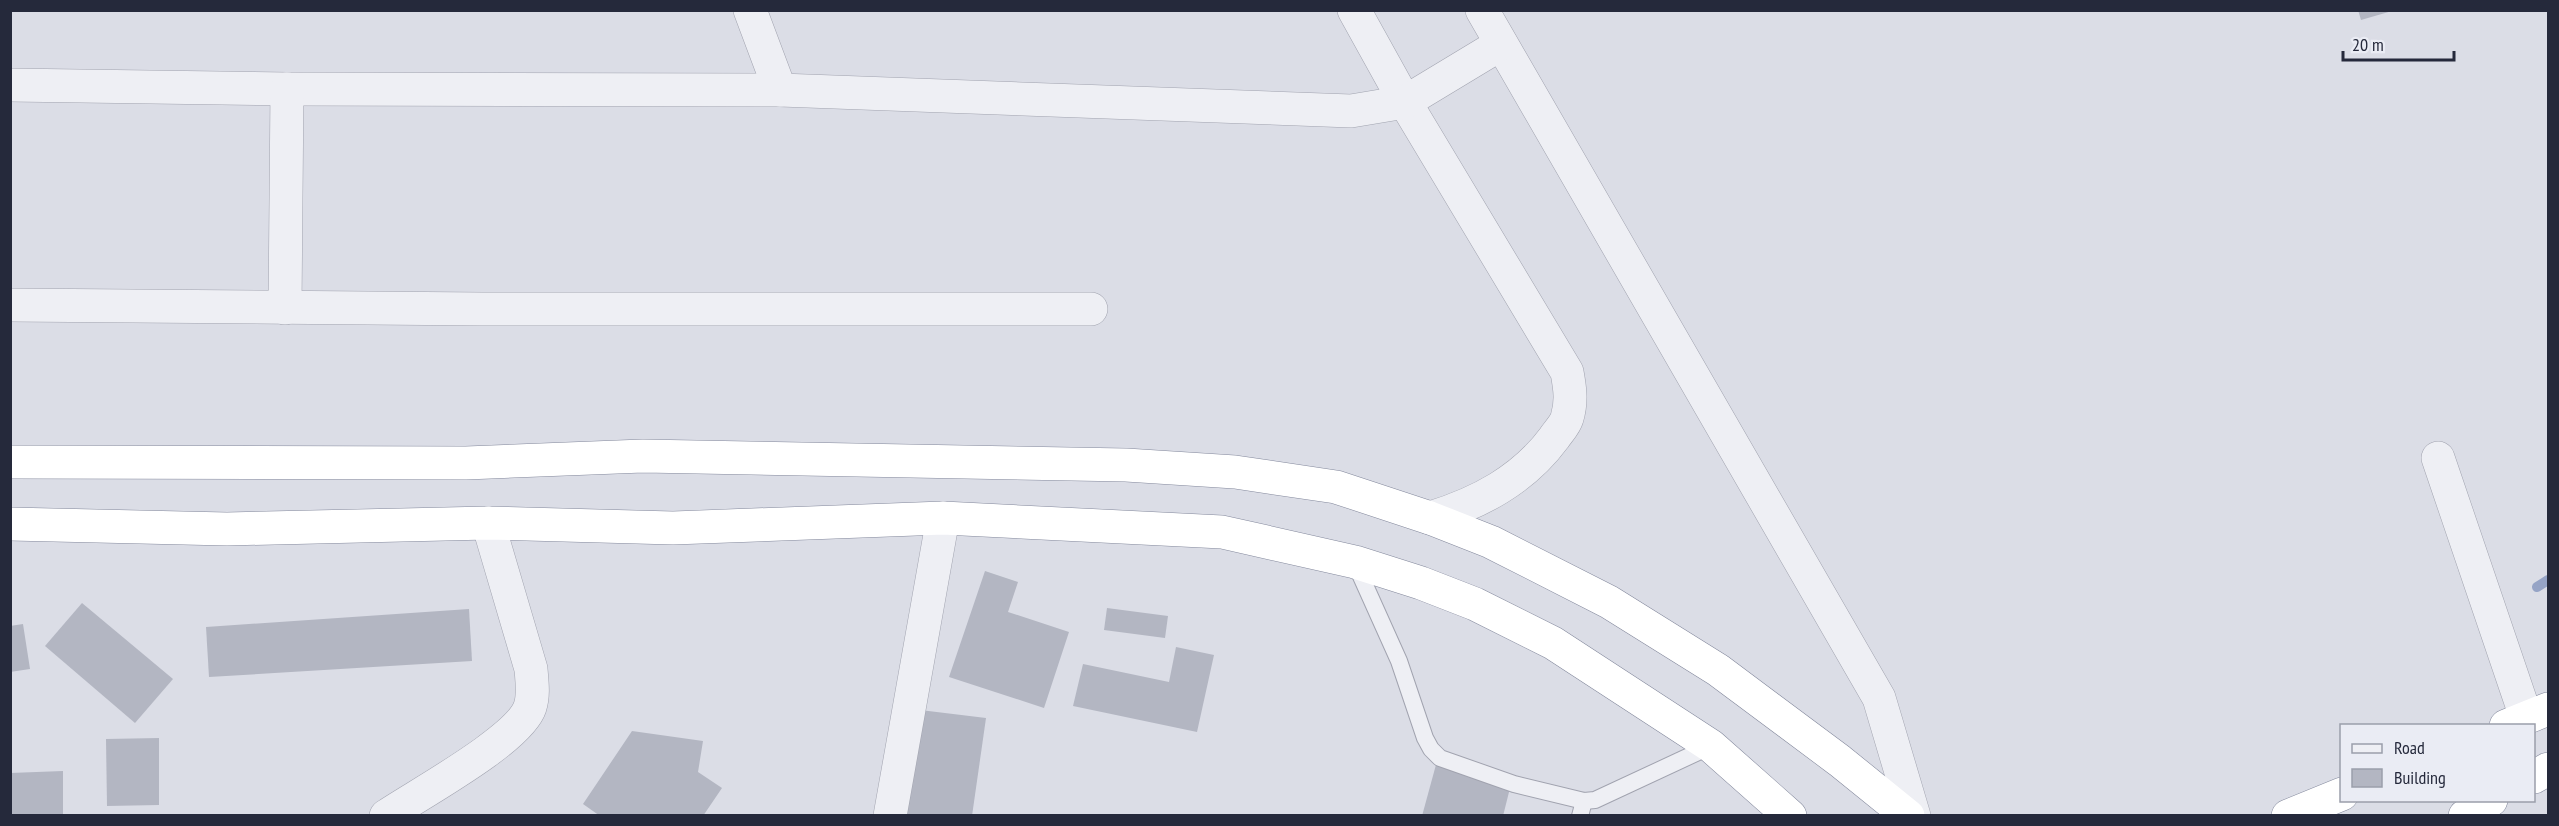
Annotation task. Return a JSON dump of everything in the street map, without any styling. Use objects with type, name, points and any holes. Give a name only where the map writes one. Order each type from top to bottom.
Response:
[{"type":"highway","points":[[10,462],[466,463],[643,456],[1126,465],[1236,472],[1336,487],[1430,518],[1491,542],[1609,602],[1718,670],[1840,761],[1908,816]]},
{"type":"highway","points":[[10,524],[227,529],[488,523],[673,528],[943,518],[1222,532],[1355,562],[1421,583],[1475,604],[1553,643],[1711,746],[1790,816]]},
{"type":"highway","points":[[2288,816],[2340,795]]},
{"type":"highway","points":[[2465,816],[2490,802]]},
{"type":"street","points":[[750,10],[780,90]]},
{"type":"street","points":[[1354,10],[1405,102],[1567,372],[1571,396],[1566,421],[1530,465],[1508,483],[1484,498],[1430,518]]},
{"type":"street","points":[[1482,10],[1879,698],[1914,816]]},
{"type":"street","points":[[10,85],[287,89],[780,90],[1297,107],[1324,111],[1370,109],[1405,102],[1501,44]]},
{"type":"street","points":[[285,308],[287,89]]},
{"type":"street","points":[[10,306],[1091,309]]},
{"type":"street","points":[[2438,458],[2527,717]]},
{"type":"street","points":[[891,816],[943,518]]},
{"type":"street","points":[[386,816],[471,762],[513,729],[530,708],[533,690],[531,669],[488,523]]},
{"type":"lane","points":[[1355,562],[1399,661],[1425,738],[1440,758],[1582,808],[1711,746]]},
{"type":"building","points":[[2358,10],[2392,10],[2392,11],[2361,20]]},
{"type":"building","points":[[985,571],[1018,582],[1008,612],[1069,632],[1044,708],[949,677]]},
{"type":"building","points":[[82,603],[173,679],[135,723],[45,646]]},
{"type":"building","points":[[1107,608],[1168,616],[1165,638],[1104,630]]},
{"type":"building","points":[[469,609],[472,661],[209,677],[206,627]]},
{"type":"building","points":[[23,624],[30,669],[10,672],[10,626]]},
{"type":"building","points":[[1176,647],[1214,655],[1197,732],[1073,706],[1083,664],[1169,682]]},
{"type":"building","points":[[912,709],[986,718],[972,816],[897,816]]},
{"type":"building","points":[[632,731],[703,741],[698,772],[722,788],[703,816],[600,816],[583,804]]},
{"type":"building","points":[[159,738],[159,805],[107,806],[106,739]]},
{"type":"building","points":[[1437,761],[1512,780],[1503,816],[1422,816]]},
{"type":"building","points":[[63,771],[63,816],[10,816],[10,773]]},
{"type":"waterway","points":[[2537,587],[2548,580]]}]
